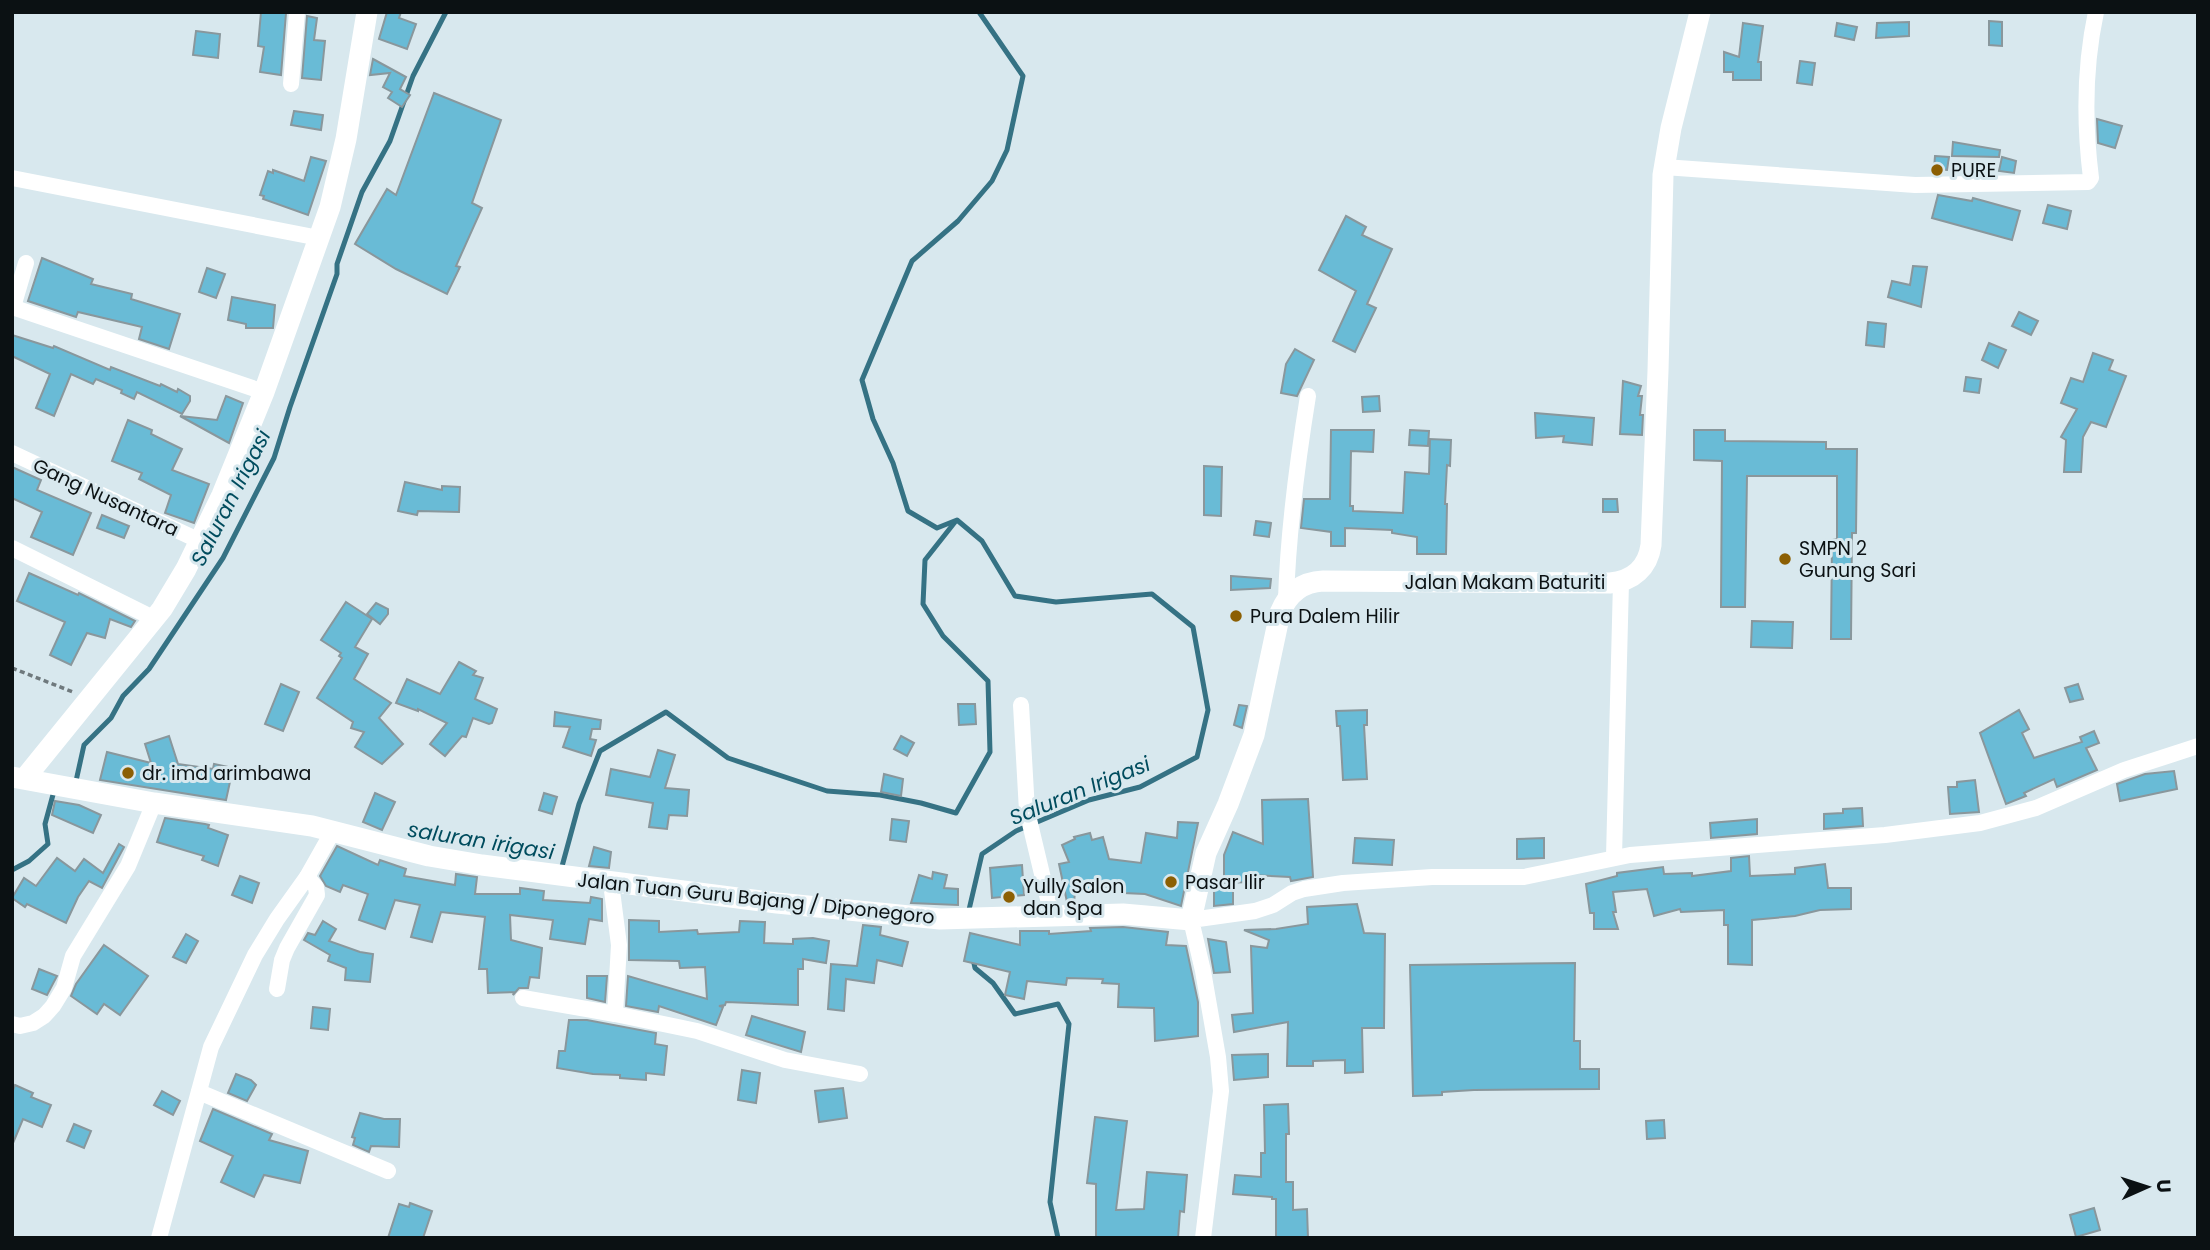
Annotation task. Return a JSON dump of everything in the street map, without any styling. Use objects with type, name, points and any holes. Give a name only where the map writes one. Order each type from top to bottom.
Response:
[{"type":"street","points":[[291,84],[297,12]]},
{"type":"street","points":[[17,780],[155,618],[173,592],[241,453],[330,207],[346,139],[367,12]]},
{"type":"street","name":"Jalan Makam Baturiti","points":[[1286,600],[1296,590],[1316,581],[1610,583],[1621,582],[1641,570],[1650,552],[1664,167],[1700,12]]},
{"type":"street","points":[[1664,167],[1914,185],[2088,182],[2091,178],[2085,100],[2090,39],[2096,12]]},
{"type":"street","points":[[12,178],[319,238]]},
{"type":"street","points":[[26,263],[13,307],[264,392]]},
{"type":"street","points":[[1203,1238],[1221,1091],[1203,971],[1182,919],[1254,735],[1278,620],[1286,600],[1294,487],[1308,396]]},
{"type":"street","name":"Gang Nusantara","points":[[12,453],[200,541]]},
{"type":"street","points":[[12,548],[155,618]]},
{"type":"street","points":[[1614,857],[1621,582]]},
{"type":"street","points":[[1021,705],[1027,811],[1052,916]]},
{"type":"street","points":[[1182,919],[1255,911],[1273,905],[1292,893],[1322,886],[1432,877],[1524,877],[1614,857],[1885,835],[1980,823],[2036,808],[2124,770],[2198,746]]},
{"type":"street","name":"Jalan Tuan Guru Bajang / Diponegoro","points":[[17,780],[154,803],[261,817],[333,831],[429,856],[611,883],[877,915],[940,919],[1141,914],[1182,919]]},
{"type":"street","points":[[12,1024],[24,1026],[44,1017],[60,995],[73,956],[128,866],[154,803]]},
{"type":"street","points":[[159,1238],[211,1047],[263,942],[307,877],[333,831]]},
{"type":"street","points":[[277,989],[287,948],[317,895],[316,887],[307,877]]},
{"type":"street","points":[[611,883],[619,945],[615,1014]]},
{"type":"street","points":[[523,998],[697,1031],[785,1060],[860,1074]]},
{"type":"street","points":[[199,1092],[388,1171]]},
{"type":"path","points":[[12,668],[88,698]]},
{"type":"building","points":[[261,12],[286,13],[281,75],[260,72],[264,47],[258,46]]},
{"type":"building","points":[[387,12],[401,12],[399,18],[416,24],[407,49],[379,39]]},
{"type":"building","points":[[307,16],[317,18],[314,40],[325,41],[321,80],[302,78]]},
{"type":"building","points":[[1989,21],[2002,22],[2002,46],[1989,45]]},
{"type":"building","points":[[1909,22],[1909,36],[1876,38],[1877,23]]},
{"type":"building","points":[[1743,23],[1763,26],[1758,62],[1761,62],[1761,80],[1733,80],[1733,72],[1724,72],[1724,52],[1739,57]]},
{"type":"building","points":[[1837,23],[1857,27],[1854,40],[1835,36]]},
{"type":"building","points":[[196,31],[220,34],[218,58],[193,55]]},
{"type":"building","points":[[373,59],[406,77],[400,89],[410,95],[402,107],[388,98],[392,92],[383,87],[390,73],[370,75]]},
{"type":"building","points":[[1800,61],[1815,63],[1812,85],[1797,83]]},
{"type":"building","points":[[434,93],[501,120],[472,203],[482,208],[456,266],[460,267],[447,294],[396,269],[355,244],[387,189],[396,195]]},
{"type":"building","points":[[294,111],[323,115],[321,130],[291,125]]},
{"type":"building","points":[[2097,119],[2122,126],[2115,148],[2098,143]]},
{"type":"building","points":[[1953,142],[2000,150],[1999,157],[1952,156]]},
{"type":"building","points":[[1935,156],[1949,157],[1947,170],[1934,169]]},
{"type":"building","points":[[311,157],[326,161],[308,215],[263,199],[264,196],[260,195],[268,171],[273,173],[273,170],[304,181]]},
{"type":"building","points":[[2002,157],[2016,161],[2014,173],[1999,171]]},
{"type":"building","points":[[1938,195],[1972,201],[1973,198],[2020,211],[2012,240],[1932,218]]},
{"type":"building","points":[[2048,205],[2071,211],[2067,229],[2043,223]]},
{"type":"building","points":[[1346,216],[1366,227],[1362,235],[1392,249],[1367,304],[1376,308],[1355,352],[1333,341],[1356,291],[1319,270]]},
{"type":"building","points":[[42,258],[93,279],[91,284],[132,294],[131,299],[180,314],[169,349],[139,339],[142,327],[78,312],[76,317],[28,301]]},
{"type":"building","points":[[1913,266],[1927,267],[1921,307],[1888,297],[1892,281],[1910,285]]},
{"type":"building","points":[[207,268],[225,274],[216,298],[199,292]]},
{"type":"building","points":[[232,297],[275,305],[273,328],[246,328],[246,324],[228,320]]},
{"type":"building","points":[[2019,312],[2038,321],[2031,335],[2012,326]]},
{"type":"building","points":[[1868,322],[1886,324],[1884,347],[1866,345]]},
{"type":"building","points":[[12,335],[53,348],[54,346],[110,370],[111,367],[177,392],[178,389],[190,396],[190,401],[182,414],[137,392],[134,399],[121,393],[122,390],[96,379],[93,384],[71,374],[54,416],[36,408],[50,374],[12,356]]},
{"type":"building","points":[[1989,343],[2006,350],[1998,368],[1982,360]]},
{"type":"building","points":[[1295,349],[1314,360],[1297,396],[1281,393],[1286,364]]},
{"type":"building","points":[[2093,353],[2113,360],[2109,370],[2126,376],[2106,427],[2091,422],[2083,437],[2081,472],[2064,472],[2066,440],[2061,437],[2077,409],[2061,403],[2071,378],[2083,382]]},
{"type":"building","points":[[1966,377],[1981,379],[1979,393],[1964,391]]},
{"type":"building","points":[[1623,381],[1641,386],[1638,396],[1642,396],[1642,435],[1620,434]]},
{"type":"building","points":[[226,396],[243,403],[229,443],[180,416],[217,420]]},
{"type":"building","points":[[1379,396],[1380,411],[1363,412],[1362,397]]},
{"type":"building","points":[[1535,413],[1594,418],[1592,445],[1563,442],[1564,436],[1536,438]]},
{"type":"building","points":[[128,420],[152,430],[151,434],[182,449],[172,470],[209,484],[194,523],[165,513],[171,495],[139,479],[142,473],[112,461]]},
{"type":"building","points":[[1331,430],[1374,430],[1373,452],[1351,451],[1350,506],[1353,506],[1353,511],[1403,513],[1405,472],[1429,474],[1430,439],[1451,440],[1445,504],[1446,554],[1417,554],[1417,537],[1392,533],[1392,530],[1345,528],[1345,546],[1331,546],[1331,532],[1301,528],[1304,499],[1330,499]]},
{"type":"building","points":[[1410,430],[1429,431],[1428,446],[1409,445]]},
{"type":"building","points":[[1694,430],[1725,430],[1725,441],[1826,442],[1826,449],[1857,449],[1856,533],[1852,533],[1851,639],[1831,639],[1832,539],[1837,539],[1837,476],[1747,476],[1745,607],[1721,607],[1722,461],[1694,460]]},
{"type":"building","points":[[1204,466],[1222,467],[1221,516],[1204,515]]},
{"type":"building","points":[[12,467],[41,480],[37,490],[91,513],[73,555],[31,537],[42,512],[12,498]]},
{"type":"building","points":[[405,482],[442,490],[442,486],[460,487],[459,512],[418,511],[417,515],[398,511]]},
{"type":"building","points":[[1603,499],[1617,499],[1618,512],[1603,512]]},
{"type":"building","points":[[102,515],[129,526],[124,538],[97,528]]},
{"type":"building","points":[[1256,521],[1271,523],[1269,537],[1254,535]]},
{"type":"building","points":[[29,573],[78,595],[79,593],[135,621],[131,627],[110,619],[105,638],[87,633],[71,665],[50,655],[65,622],[17,601]]},
{"type":"building","points":[[1231,576],[1271,579],[1270,588],[1231,590]]},
{"type":"building","points":[[346,602],[372,619],[355,647],[368,654],[354,679],[391,703],[379,718],[403,744],[382,764],[355,747],[364,732],[351,728],[353,722],[317,698],[342,658],[339,656],[341,653],[321,640]]},
{"type":"building","points":[[376,603],[388,609],[388,614],[380,624],[367,614]]},
{"type":"building","name":"SMPN 2 Gunung Sari","points":[[1752,621],[1793,622],[1792,648],[1751,647]]},
{"type":"building","points":[[459,662],[476,671],[473,675],[483,678],[475,699],[497,709],[492,723],[473,718],[466,737],[462,736],[445,756],[430,744],[447,723],[418,709],[396,703],[407,679],[440,694]]},
{"type":"building","points":[[281,684],[299,692],[283,731],[265,724]]},
{"type":"building","points":[[2078,684],[2083,699],[2070,702],[2065,688]]},
{"type":"building","points":[[958,704],[975,704],[976,724],[959,725]]},
{"type":"building","points":[[1239,705],[1247,706],[1242,728],[1234,725]]},
{"type":"building","points":[[1367,710],[1367,725],[1364,725],[1367,779],[1343,780],[1340,726],[1337,726],[1336,711]]},
{"type":"building","points":[[2019,710],[2029,729],[2022,733],[2034,758],[2082,742],[2080,737],[2094,731],[2099,743],[2086,748],[2097,770],[2057,787],[2054,779],[2024,793],[2026,796],[2006,804],[1980,733]]},
{"type":"building","points":[[555,712],[601,720],[600,729],[592,729],[590,739],[596,740],[591,756],[563,747],[570,727],[554,726]]},
{"type":"building","points":[[169,736],[178,764],[213,769],[214,764],[233,768],[226,800],[100,780],[107,752],[151,763],[145,744]]},
{"type":"building","points":[[901,736],[914,743],[907,756],[894,749]]},
{"type":"building","points":[[658,750],[675,755],[665,788],[689,790],[687,816],[669,815],[667,829],[649,827],[653,803],[606,795],[611,769],[650,777]]},
{"type":"building","points":[[2174,771],[2177,789],[2120,801],[2117,784],[2145,774]]},
{"type":"building","points":[[884,774],[903,779],[901,796],[881,792]]},
{"type":"building","points":[[1975,780],[1979,812],[1950,814],[1948,787],[1957,787],[1957,782]]},
{"type":"building","points":[[375,793],[395,802],[382,830],[363,822]]},
{"type":"building","points":[[544,793],[557,797],[552,814],[539,810]]},
{"type":"building","points":[[1308,799],[1313,877],[1291,881],[1290,877],[1249,875],[1249,882],[1224,883],[1224,855],[1233,832],[1263,844],[1262,800]]},
{"type":"building","points":[[55,801],[79,805],[101,815],[93,833],[52,815]]},
{"type":"building","points":[[1862,808],[1863,826],[1824,829],[1824,814]]},
{"type":"building","points":[[165,818],[209,825],[208,828],[228,835],[218,866],[202,860],[204,856],[157,842]]},
{"type":"building","points":[[892,819],[909,821],[906,842],[890,840]]},
{"type":"building","points":[[1757,819],[1757,834],[1711,838],[1710,823]]},
{"type":"building","points":[[1178,822],[1198,823],[1181,906],[1145,894],[1124,893],[1124,886],[1094,887],[1094,891],[1075,892],[1074,902],[1067,902],[1059,864],[1069,862],[1062,845],[1075,839],[1074,837],[1090,833],[1092,840],[1103,837],[1109,859],[1141,863],[1146,833],[1177,838]]},
{"type":"building","points":[[1355,838],[1394,840],[1392,865],[1353,863]]},
{"type":"building","points":[[1544,838],[1544,858],[1517,859],[1517,839]]},
{"type":"building","points":[[119,844],[124,847],[102,888],[89,881],[66,923],[27,904],[25,907],[12,898],[24,878],[36,886],[57,858],[75,871],[84,859],[103,873]]},
{"type":"building","points":[[337,846],[378,865],[380,860],[406,869],[404,876],[455,885],[456,874],[477,877],[475,894],[520,894],[520,888],[544,891],[543,900],[590,903],[591,897],[602,899],[602,921],[589,919],[585,944],[550,939],[553,920],[510,915],[511,940],[542,948],[539,978],[530,977],[528,988],[519,988],[513,995],[514,992],[488,993],[487,969],[479,969],[485,917],[441,912],[432,942],[411,937],[420,905],[395,900],[385,929],[359,920],[368,894],[343,885],[340,892],[326,886],[320,876]]},
{"type":"building","points":[[594,847],[611,852],[609,868],[589,866]]},
{"type":"building","points":[[1749,856],[1750,876],[1795,874],[1795,868],[1825,864],[1828,888],[1851,888],[1851,909],[1820,910],[1795,916],[1752,920],[1752,965],[1728,964],[1728,925],[1724,925],[1724,910],[1681,912],[1680,909],[1654,916],[1647,889],[1613,892],[1616,912],[1613,912],[1618,929],[1594,929],[1594,913],[1590,913],[1586,884],[1617,876],[1617,873],[1663,867],[1664,874],[1692,873],[1692,876],[1731,871],[1731,858]]},
{"type":"building","points":[[1022,865],[1024,895],[992,898],[990,868]]},
{"type":"building","points":[[933,872],[947,875],[944,888],[958,889],[958,905],[911,903],[919,875],[932,879]]},
{"type":"building","points":[[240,876],[259,883],[252,903],[232,895]]},
{"type":"building","points":[[1214,886],[1233,886],[1233,904],[1214,906]]},
{"type":"building","points":[[1357,904],[1364,933],[1385,934],[1384,1028],[1362,1028],[1363,1072],[1345,1073],[1345,1060],[1313,1061],[1313,1066],[1287,1066],[1288,1022],[1234,1032],[1232,1015],[1253,1013],[1251,946],[1267,948],[1269,940],[1244,930],[1308,924],[1307,907]]},
{"type":"building","points":[[629,920],[659,921],[659,932],[697,930],[698,934],[739,932],[740,921],[765,922],[764,943],[793,944],[793,939],[813,938],[829,941],[826,963],[803,959],[803,969],[798,969],[798,1005],[726,1002],[725,1005],[719,1006],[723,1007],[716,1025],[659,1006],[658,1012],[626,1006],[628,976],[707,999],[705,967],[680,968],[679,961],[629,960]]},
{"type":"building","points":[[323,921],[336,929],[329,941],[373,954],[370,982],[345,980],[346,968],[328,961],[330,955],[304,940],[308,933],[315,935]]},
{"type":"building","points":[[863,925],[881,927],[880,935],[908,942],[902,966],[877,960],[874,983],[846,979],[844,1011],[828,1009],[831,964],[857,966]]},
{"type":"building","points":[[1123,927],[1168,932],[1166,945],[1186,946],[1198,1002],[1198,1036],[1155,1041],[1154,1008],[1118,1007],[1119,984],[1102,983],[1103,979],[1067,978],[1066,985],[1027,981],[1024,999],[1005,995],[1010,972],[964,961],[970,933],[1020,945],[1020,931],[1049,931],[1049,934],[1091,931],[1090,928]]},
{"type":"building","points":[[186,934],[198,941],[186,963],[173,957]]},
{"type":"building","points":[[1208,939],[1226,942],[1230,972],[1214,973]]},
{"type":"building","points":[[104,945],[148,976],[120,1015],[104,1004],[97,1014],[71,996],[76,984]]},
{"type":"building","points":[[1575,963],[1574,1041],[1580,1041],[1580,1069],[1599,1069],[1599,1089],[1474,1090],[1413,1096],[1410,965]]},
{"type":"building","points":[[39,969],[57,976],[47,995],[32,989]]},
{"type":"building","points":[[587,976],[607,976],[605,1002],[587,998]]},
{"type":"building","points":[[313,1007],[330,1009],[328,1030],[311,1028]]},
{"type":"building","points":[[752,1016],[805,1032],[801,1052],[746,1035]]},
{"type":"building","points":[[569,1020],[587,1020],[656,1033],[655,1044],[667,1046],[664,1075],[646,1073],[646,1080],[557,1068],[559,1051],[565,1051]]},
{"type":"building","points":[[1268,1054],[1268,1077],[1234,1080],[1232,1055]]},
{"type":"building","points":[[742,1070],[760,1073],[756,1103],[738,1100]]},
{"type":"building","points":[[236,1074],[256,1085],[247,1101],[228,1093]]},
{"type":"building","points":[[15,1085],[33,1093],[31,1097],[51,1105],[42,1127],[23,1119],[13,1143],[12,1093]]},
{"type":"building","points":[[843,1088],[847,1118],[819,1122],[815,1091]]},
{"type":"building","points":[[162,1091],[180,1101],[173,1115],[154,1105]]},
{"type":"building","points":[[1288,1104],[1286,1182],[1293,1182],[1293,1210],[1307,1209],[1308,1238],[1276,1238],[1276,1199],[1233,1194],[1235,1175],[1261,1177],[1261,1153],[1265,1153],[1264,1105]]},
{"type":"building","points":[[213,1109],[272,1134],[269,1140],[308,1151],[300,1183],[264,1175],[254,1197],[221,1182],[233,1156],[200,1141]]},
{"type":"building","points":[[360,1113],[384,1119],[400,1119],[399,1147],[371,1146],[369,1152],[353,1145],[355,1138],[352,1137]]},
{"type":"building","points":[[1095,1117],[1127,1121],[1116,1210],[1144,1209],[1147,1172],[1187,1175],[1184,1212],[1180,1211],[1178,1238],[1096,1238],[1096,1184],[1087,1183]]},
{"type":"building","points":[[1664,1120],[1665,1138],[1647,1139],[1646,1121]]},
{"type":"building","points":[[74,1124],[91,1131],[84,1148],[67,1141]]},
{"type":"building","points":[[410,1203],[432,1211],[423,1238],[388,1238],[399,1204],[409,1207]]},
{"type":"building","points":[[2094,1208],[2100,1230],[2076,1237],[2070,1215]]},
{"type":"waterway","name":"Saluran Irigasi","points":[[73,783],[76,781],[84,745],[111,718],[123,696],[149,669],[223,558],[274,458],[362,192],[390,141],[413,76],[446,12]]},
{"type":"waterway","name":"Saluran Irigasi","points":[[968,914],[982,854],[1016,831],[1089,800],[1140,787],[1197,757],[1208,710],[1193,627],[1152,594],[1056,602],[1015,596],[982,541],[957,520],[937,528],[908,511],[893,463],[873,419],[862,380],[912,261],[958,221],[992,181],[1007,150],[1023,76],[979,12]]},
{"type":"waterway","name":"saluran irigasi","points":[[561,870],[579,804],[600,751],[666,712],[728,758],[827,791],[880,795],[956,813],[990,752],[988,681],[943,636],[923,604],[925,560],[955,522]]},
{"type":"waterway","name":"Saluran Irigasi","points":[[12,870],[29,861],[48,844],[45,824],[54,791]]},
{"type":"waterway","name":"Saluran Irigasi","points":[[973,959],[975,968],[993,983],[1015,1014],[1058,1004],[1069,1024],[1050,1202],[1058,1238]]},
{"type":"place","name":"PURE","points":[[1937,170]]},
{"type":"place","name":"SMPN 2 Gunung Sari","points":[[1785,559]]},
{"type":"place","name":"Pura Dalem Hilir","points":[[1236,616]]},
{"type":"place","name":"dr. imd arimbawa","points":[[128,773]]},
{"type":"place","name":"Pasar Ilir","points":[[1171,882]]},
{"type":"place","name":"Yully Salon dan Spa","points":[[1009,897]]}]
